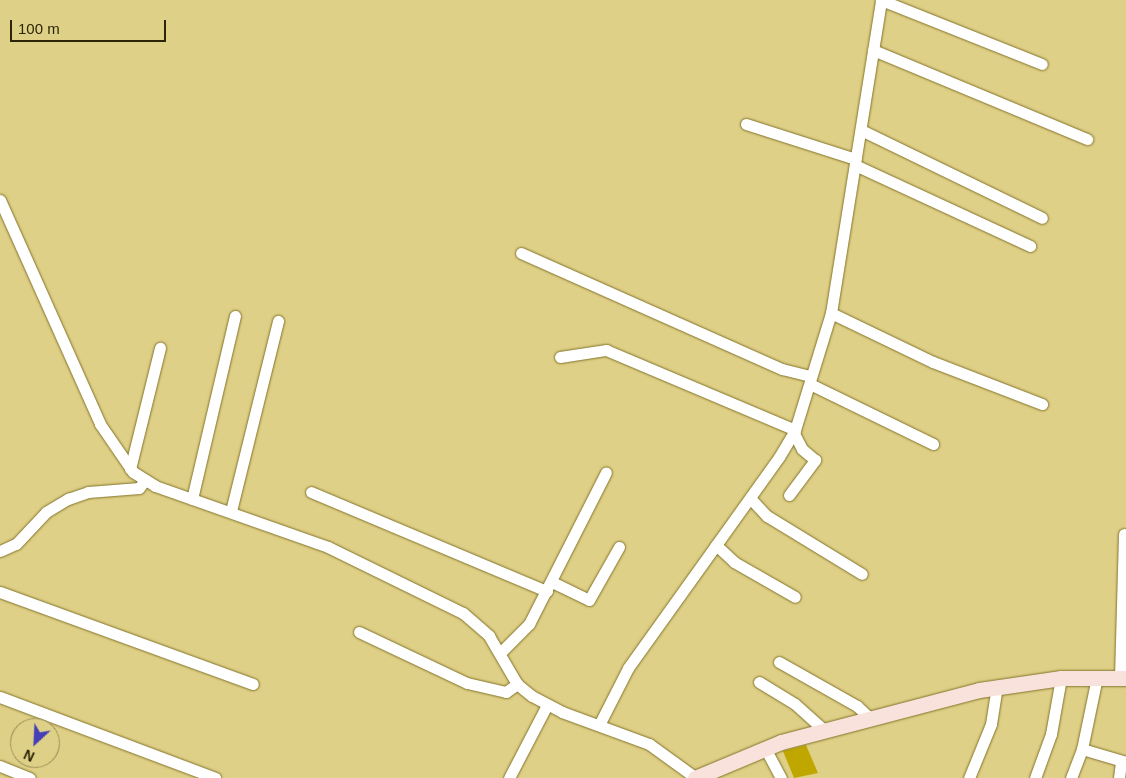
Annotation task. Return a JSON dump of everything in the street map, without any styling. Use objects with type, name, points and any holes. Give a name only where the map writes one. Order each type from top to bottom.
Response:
[{"type":"main road","points":[[696,778],[765,748],[869,716],[997,687],[1061,678],[1123,678]]},
{"type":"street","points":[[598,725],[628,668],[750,498],[794,431],[831,313],[881,0],[1042,64]]},
{"type":"street","points":[[873,50],[1087,139]]},
{"type":"street","points":[[746,124],[856,162],[1030,246]]},
{"type":"street","points":[[861,130],[1042,218]]},
{"type":"street","points":[[0,200],[100,424],[130,469],[145,480],[192,499],[328,547],[423,592],[478,624],[502,652],[516,684],[547,705],[649,744],[696,778]]},
{"type":"street","points":[[521,253],[782,369],[811,380],[933,444]]},
{"type":"street","points":[[831,313],[933,362],[1042,404]]},
{"type":"street","points":[[192,499],[235,316]]},
{"type":"street","points":[[230,511],[278,321]]},
{"type":"street","points":[[130,469],[160,348]]},
{"type":"street","points":[[560,357],[606,350],[794,431],[802,449],[815,460],[789,495]]},
{"type":"street","points":[[502,652],[524,632],[606,472]]},
{"type":"street","points":[[0,551],[16,544],[46,512],[68,499],[88,492],[139,488],[145,480]]},
{"type":"street","points":[[312,492],[589,600],[619,547]]},
{"type":"street","points":[[750,498],[767,516],[862,574]]},
{"type":"street","points":[[1123,678],[1124,534]]},
{"type":"street","points":[[716,545],[734,562],[796,597]]},
{"type":"street","points":[[0,592],[254,684]]},
{"type":"street","points":[[359,632],[472,685],[506,692],[516,684]]},
{"type":"street","points":[[779,662],[857,706],[869,716]]},
{"type":"street","points":[[1071,778],[1082,749],[1097,677]]},
{"type":"street","points":[[1035,778],[1051,734],[1061,678]]},
{"type":"street","points":[[759,682],[796,704],[823,729]]},
{"type":"street","points":[[969,778],[992,718],[997,687]]},
{"type":"street","points":[[0,697],[215,778]]},
{"type":"street","points":[[509,778],[547,705]]},
{"type":"street","points":[[765,748],[781,778]]},
{"type":"street","points":[[1082,749],[1124,762],[1119,778]]},
{"type":"street","points":[[0,766],[30,778]]},
{"type":"building","points":[[806,745],[818,773],[794,778],[783,751]]}]
